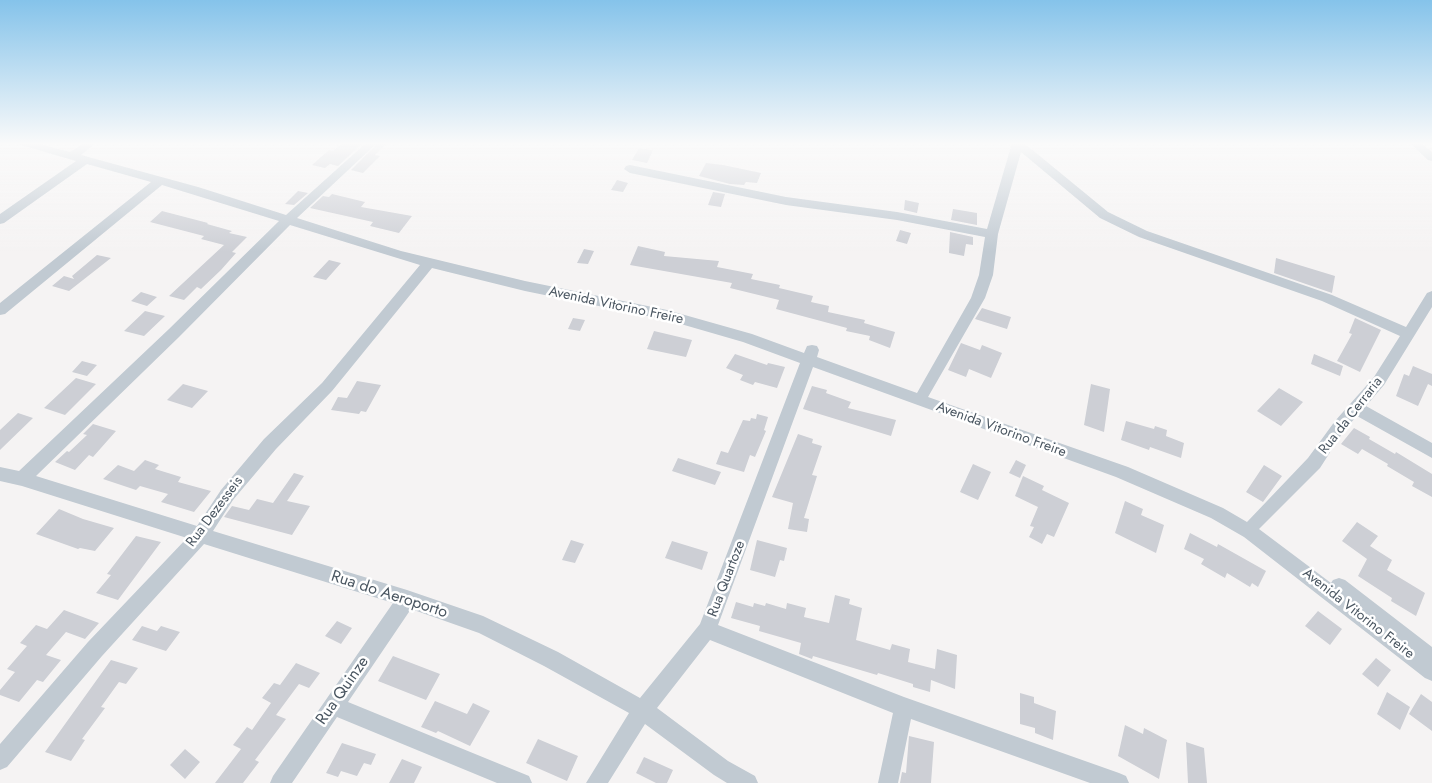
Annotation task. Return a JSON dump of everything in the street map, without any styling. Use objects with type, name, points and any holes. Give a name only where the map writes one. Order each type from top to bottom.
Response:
[{"type":"street","points":[[0,220],[57,180]]},
{"type":"street","name":"Avenida Vitorino Freire","points":[[152,180],[194,190],[429,263],[525,286],[668,315],[810,355],[924,392],[1164,480],[1255,523],[1384,620],[1432,659]]},
{"type":"street","points":[[8,479],[289,220],[311,195],[329,180]]},
{"type":"street","points":[[681,180],[786,201],[897,216],[992,234]]},
{"type":"street","points":[[924,392],[978,298],[986,275],[992,234],[1008,180]]},
{"type":"street","points":[[1062,180],[1104,215],[1120,224],[1143,234],[1327,298],[1409,334]]},
{"type":"street","points":[[0,310],[160,182]]},
{"type":"street","name":"Rua Dezesseis","points":[[0,760],[95,649],[200,536],[233,488],[270,444],[327,386],[429,263]]},
{"type":"street","name":"Rua da Cerraria","points":[[1255,523],[1314,463],[1340,425],[1379,382],[1432,296]]},
{"type":"street","name":"Avenida Vitorino Freire","points":[[810,355],[1122,472],[1217,513],[1258,538],[1432,671]]},
{"type":"street","name":"Rua Quartoze","points":[[596,783],[643,710],[707,630],[810,355]]},
{"type":"street","points":[[1356,408],[1432,451]]},
{"type":"street","name":"Rua do Aeroporto","points":[[8,479],[407,599],[483,625],[551,659],[643,710],[721,768],[748,783]]},
{"type":"street","name":"Rua Quinze","points":[[280,783],[407,599]]},
{"type":"street","points":[[707,630],[904,707],[1119,783]]},
{"type":"street","points":[[332,706],[522,783]]},
{"type":"street","points":[[888,783],[904,707]]},
{"type":"building","points":[[617,180],[628,183],[623,192],[611,190]]},
{"type":"building","points":[[713,180],[758,180],[757,183],[746,182],[744,185]]},
{"type":"building","points":[[298,191],[308,193],[294,205],[285,204]]},
{"type":"building","points":[[713,192],[725,194],[721,207],[708,205]]},
{"type":"building","points":[[332,194],[365,202],[361,207],[412,216],[399,233],[370,226],[373,222],[310,208],[323,196],[329,197]]},
{"type":"building","points":[[905,200],[919,203],[917,213],[904,210]]},
{"type":"building","points":[[953,209],[977,213],[977,225],[951,220]]},
{"type":"building","points":[[162,211],[208,223],[232,231],[229,233],[247,237],[232,252],[236,253],[221,270],[201,289],[197,287],[184,300],[169,296],[224,245],[201,239],[204,236],[150,222]]},
{"type":"building","points":[[900,230],[911,233],[907,244],[896,241]]},
{"type":"building","points":[[950,232],[973,237],[973,245],[966,244],[964,256],[949,253]]},
{"type":"building","points":[[638,246],[665,252],[664,256],[719,261],[717,267],[753,274],[751,279],[780,285],[779,288],[813,296],[811,302],[829,306],[828,312],[865,320],[864,323],[895,332],[890,348],[869,340],[870,336],[846,331],[847,328],[776,309],[779,300],[730,288],[732,283],[630,265]]},
{"type":"building","points":[[584,249],[594,251],[588,264],[577,263]]},
{"type":"building","points":[[97,255],[111,258],[69,291],[52,286],[64,276],[74,279],[72,276]]},
{"type":"building","points":[[1276,258],[1335,276],[1332,293],[1274,273]]},
{"type":"building","points":[[329,260],[341,263],[326,280],[313,277]]},
{"type":"building","points":[[141,292],[157,297],[147,306],[131,301]]},
{"type":"building","points":[[982,308],[1011,317],[1007,329],[975,319]]},
{"type":"building","points":[[145,311],[165,316],[144,336],[124,331]]},
{"type":"building","points":[[573,318],[585,320],[580,331],[568,329]]},
{"type":"building","points":[[1355,318],[1381,330],[1360,372],[1337,361],[1352,334],[1349,333]]},
{"type":"building","points":[[654,331],[692,340],[686,357],[647,349]]},
{"type":"building","points":[[961,343],[980,350],[982,345],[1002,353],[991,378],[969,369],[966,377],[948,370]]},
{"type":"building","points":[[735,354],[767,365],[768,363],[785,367],[777,388],[755,382],[753,385],[740,380],[743,375],[726,368]]},
{"type":"building","points":[[1314,354],[1343,366],[1340,376],[1311,364]]},
{"type":"building","points":[[82,361],[97,365],[87,376],[72,372]]},
{"type":"building","points":[[1413,366],[1432,374],[1432,386],[1428,384],[1418,406],[1396,396],[1404,374],[1409,376]]},
{"type":"building","points":[[76,378],[96,384],[65,415],[44,408]]},
{"type":"building","points":[[357,381],[381,385],[366,412],[361,411],[359,414],[331,410],[338,397],[347,398]]},
{"type":"building","points":[[183,384],[208,391],[192,408],[167,400]]},
{"type":"building","points":[[1091,384],[1110,389],[1104,432],[1084,425]]},
{"type":"building","points":[[812,386],[827,390],[826,393],[851,402],[848,408],[896,420],[891,436],[803,409]]},
{"type":"building","points":[[1279,388],[1303,402],[1281,426],[1257,411]]},
{"type":"building","points":[[18,413],[33,418],[0,450],[0,430]]},
{"type":"building","points":[[757,414],[768,417],[764,430],[766,431],[755,457],[750,455],[744,472],[716,464],[721,451],[728,453],[743,420],[750,421],[751,418],[756,419]]},
{"type":"building","points":[[1126,421],[1154,429],[1155,426],[1167,430],[1166,436],[1184,443],[1181,458],[1150,447],[1149,450],[1121,440]]},
{"type":"building","points":[[93,424],[116,431],[93,457],[89,455],[75,470],[55,462],[87,435],[83,434]]},
{"type":"building","points":[[1354,428],[1370,437],[1369,439],[1395,454],[1396,452],[1432,474],[1432,497],[1412,486],[1414,482],[1387,466],[1388,464],[1362,449],[1358,454],[1341,444]]},
{"type":"building","points":[[798,434],[813,439],[812,443],[822,446],[812,475],[817,476],[804,518],[809,519],[807,532],[788,529],[793,503],[772,497]]},
{"type":"building","points":[[678,458],[721,472],[715,485],[672,471]]},
{"type":"building","points":[[145,460],[159,465],[155,469],[181,477],[178,482],[211,491],[194,512],[161,502],[168,494],[140,486],[136,490],[103,479],[118,465],[134,471]]},
{"type":"building","points":[[1016,460],[1026,465],[1020,478],[1009,473]]},
{"type":"building","points":[[973,464],[991,472],[978,500],[960,492]]},
{"type":"building","points":[[1264,465],[1282,476],[1263,502],[1246,492]]},
{"type":"building","points":[[294,473],[304,476],[287,501],[310,506],[292,535],[224,517],[232,506],[249,510],[257,499],[273,503]]},
{"type":"building","points":[[1023,476],[1044,486],[1042,490],[1069,503],[1054,537],[1047,534],[1042,544],[1029,537],[1034,527],[1030,526],[1038,507],[1015,496]]},
{"type":"building","points":[[1125,501],[1143,509],[1141,515],[1164,525],[1156,553],[1115,533]]},
{"type":"building","points":[[59,509],[83,519],[114,528],[95,551],[78,549],[36,534]]},
{"type":"building","points":[[1357,522],[1378,536],[1370,546],[1392,560],[1387,570],[1425,593],[1416,616],[1391,601],[1392,598],[1358,576],[1367,559],[1342,541]]},
{"type":"building","points":[[1190,533],[1217,547],[1218,544],[1266,571],[1258,587],[1252,583],[1250,587],[1227,573],[1225,578],[1201,564],[1204,559],[1184,549]]},
{"type":"building","points":[[136,536],[161,542],[118,600],[96,593],[111,575],[107,574]]},
{"type":"building","points":[[571,540],[584,544],[575,563],[562,560]]},
{"type":"building","points":[[757,540],[787,548],[784,561],[780,560],[775,577],[750,570]]},
{"type":"building","points":[[672,541],[708,552],[702,570],[665,558]]},
{"type":"building","points":[[835,595],[850,599],[849,604],[862,608],[856,640],[890,650],[892,644],[910,649],[908,662],[935,669],[937,649],[957,655],[955,689],[931,680],[930,692],[913,687],[913,684],[878,673],[877,675],[813,656],[812,659],[799,654],[801,643],[759,631],[760,626],[731,618],[736,602],[753,607],[754,603],[765,606],[766,603],[786,609],[787,603],[806,608],[804,617],[829,623]]},
{"type":"building","points":[[64,610],[99,623],[85,639],[66,632],[46,655],[61,660],[43,682],[37,680],[19,702],[0,695],[0,690],[15,672],[7,669],[27,646],[20,643],[36,625],[47,629]]},
{"type":"building","points":[[1318,611],[1342,629],[1330,645],[1305,626]]},
{"type":"building","points":[[337,621],[352,628],[341,644],[325,636]]},
{"type":"building","points":[[142,626],[157,631],[161,626],[180,632],[166,651],[132,640]]},
{"type":"building","points":[[393,656],[440,674],[426,700],[378,681]]},
{"type":"building","points":[[1376,658],[1391,670],[1378,687],[1362,674]]},
{"type":"building","points":[[111,660],[138,668],[126,684],[119,682],[101,707],[105,708],[82,739],[85,740],[71,761],[45,752]]},
{"type":"building","points":[[296,663],[320,673],[309,688],[299,684],[276,715],[286,719],[255,760],[259,762],[243,783],[215,783],[241,749],[233,745],[247,727],[252,730],[271,703],[262,698],[274,683],[280,685]]},
{"type":"building","points":[[1387,692],[1410,707],[1400,730],[1377,714]]},
{"type":"building","points":[[1020,693],[1034,697],[1034,703],[1056,711],[1053,740],[1035,733],[1035,728],[1020,724]]},
{"type":"building","points":[[1421,694],[1432,702],[1432,731],[1409,714]]},
{"type":"building","points":[[435,701],[467,714],[473,703],[490,711],[470,746],[438,731],[436,733],[421,727]]},
{"type":"building","points":[[1125,725],[1143,734],[1144,728],[1167,740],[1159,779],[1118,756]]},
{"type":"building","points":[[909,736],[934,742],[931,783],[900,783],[902,772],[906,773]]},
{"type":"building","points":[[538,739],[578,756],[567,781],[526,763]]},
{"type":"building","points":[[1186,742],[1204,748],[1207,783],[1188,783]]},
{"type":"building","points":[[342,743],[376,754],[371,765],[364,763],[357,776],[341,771],[338,777],[326,773]]},
{"type":"building","points":[[185,749],[200,762],[185,779],[170,765]]},
{"type":"building","points":[[644,757],[673,770],[667,783],[656,783],[636,773]]},
{"type":"building","points":[[402,759],[422,767],[414,783],[389,783]]}]
